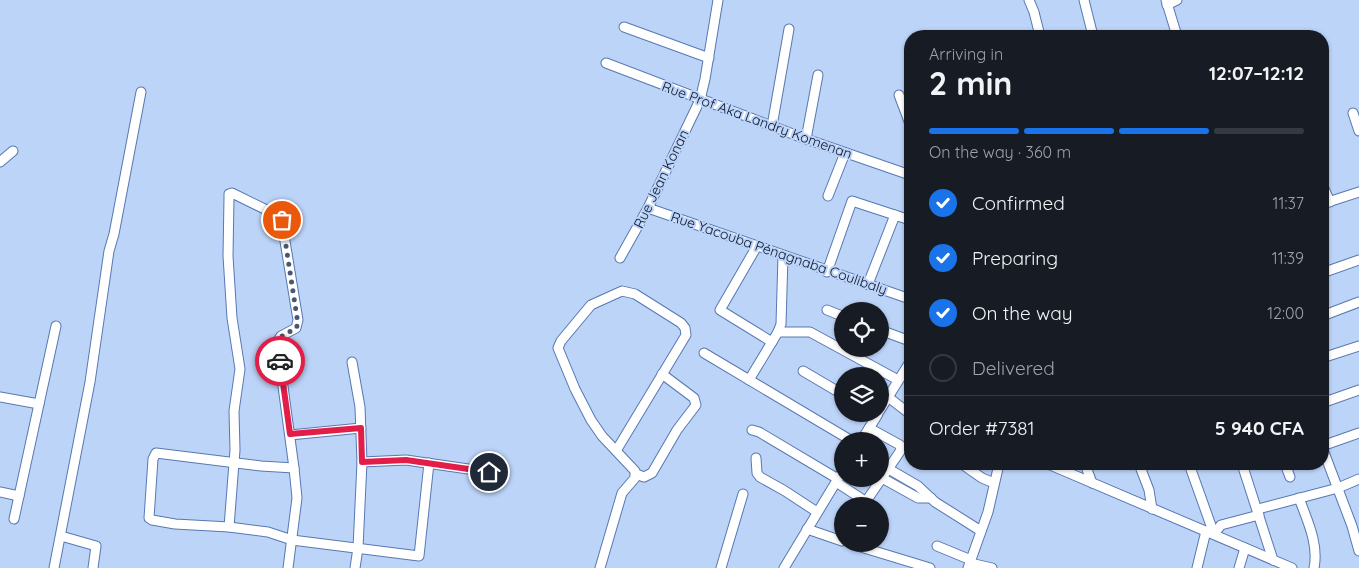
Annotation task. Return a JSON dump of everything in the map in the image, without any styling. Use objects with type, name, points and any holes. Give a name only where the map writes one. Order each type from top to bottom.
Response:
[{"type":"street","name":"Rue Jean Konan","points":[[620,258],[648,208],[700,100],[718,0]]},
{"type":"street","points":[[1029,0],[1038,30]]},
{"type":"street","points":[[1084,0],[1092,30]]},
{"type":"street","points":[[1176,30],[1166,3],[1177,0]]},
{"type":"street","points":[[624,27],[709,58]]},
{"type":"street","points":[[772,126],[789,29]]},
{"type":"street","name":"Rue Prof Aka Landry Komenan","points":[[606,63],[700,100],[904,173]]},
{"type":"street","points":[[806,139],[818,75]]},
{"type":"street","points":[[54,568],[90,382],[109,251],[114,234],[141,92]]},
{"type":"street","points":[[900,95],[904,107]]},
{"type":"street","points":[[1353,113],[1359,132]]},
{"type":"street","points":[[0,162],[13,151]]},
{"type":"street","points":[[828,196],[845,153]]},
{"type":"street","points":[[1329,202],[1359,192]]},
{"type":"street","points":[[229,527],[235,450],[234,410],[240,369],[232,318],[228,256],[229,198],[232,193],[279,215],[282,220],[298,324],[296,328],[281,336],[278,342],[296,498],[288,568]]},
{"type":"street","points":[[828,272],[852,200],[904,218]]},
{"type":"street","name":"Rue Yacouba Pénagnaba Coulibaly","points":[[648,208],[904,298]]},
{"type":"street","points":[[868,284],[895,215]]},
{"type":"street","points":[[756,246],[720,310],[772,342]]},
{"type":"street","points":[[749,380],[781,324],[783,256]]},
{"type":"street","points":[[1329,271],[1359,260]]},
{"type":"street","points":[[616,451],[662,374],[686,335],[685,328],[681,323],[629,291],[622,291],[591,305],[559,344],[558,352],[583,405],[602,436],[636,474],[644,477],[652,473],[677,430],[696,404],[694,398],[662,374]]},
{"type":"street","points":[[1329,313],[1359,302]]},
{"type":"street","points":[[827,310],[834,313]]},
{"type":"street","points":[[14,519],[56,326]]},
{"type":"street","points":[[778,332],[810,332],[898,380]]},
{"type":"street","points":[[889,333],[904,339]]},
{"type":"street","points":[[1329,356],[1359,346]]},
{"type":"street","points":[[704,353],[837,432]]},
{"type":"street","points":[[352,362],[360,407],[362,462],[358,548],[355,568]]},
{"type":"street","points":[[803,371],[834,389]]},
{"type":"street","points":[[889,395],[904,371]]},
{"type":"street","points":[[1329,401],[1359,390]]},
{"type":"street","points":[[0,397],[39,404]]},
{"type":"street","points":[[889,398],[904,409]]},
{"type":"street","points":[[867,432],[873,422]]},
{"type":"street","points":[[290,434],[361,428]]},
{"type":"street","points":[[869,428],[876,432]]},
{"type":"street","points":[[752,430],[759,432],[834,475]]},
{"type":"street","points":[[1329,444],[1359,433]]},
{"type":"street","points":[[889,439],[900,445],[901,448],[889,469],[918,486],[935,502],[981,532]]},
{"type":"street","points":[[294,468],[233,463],[156,453],[153,459],[149,514],[152,520],[175,524],[229,527],[268,532],[292,540],[419,556],[429,463]]},
{"type":"street","points":[[756,458],[757,472],[760,477],[817,512]]},
{"type":"street","points":[[362,462],[406,460],[489,472]]},
{"type":"street","points":[[1329,465],[1355,524],[1359,551]]},
{"type":"street","points":[[971,470],[994,483]]},
{"type":"street","points":[[969,564],[988,512],[997,470]]},
{"type":"street","points":[[1062,470],[1292,568]]},
{"type":"street","points":[[1088,470],[1092,483]]},
{"type":"street","points":[[1141,470],[1149,490],[1152,508]]},
{"type":"street","points":[[1191,470],[1210,532],[1197,568]]},
{"type":"street","points":[[1244,470],[1273,560]]},
{"type":"street","points":[[1287,470],[1290,477]]},
{"type":"street","points":[[600,568],[622,493],[635,478],[636,474]]},
{"type":"street","points":[[1210,532],[1221,525],[1299,498],[1338,488],[1359,479]]},
{"type":"street","points":[[889,482],[918,498],[931,498]]},
{"type":"street","points":[[787,567],[807,528],[834,486]]},
{"type":"street","points":[[849,487],[864,501],[870,497],[876,487]]},
{"type":"street","points":[[0,492],[19,496]]},
{"type":"street","points":[[721,568],[743,494]]},
{"type":"street","points":[[1299,498],[1311,531],[1314,568]]},
{"type":"street","points":[[807,528],[834,538]]},
{"type":"street","points":[[61,536],[96,546],[93,568]]},
{"type":"street","points":[[937,546],[969,564],[992,568]]},
{"type":"street","points":[[1240,568],[1245,548]]},
{"type":"street","points":[[877,552],[930,568]]},
{"type":"way so far","points":[[280,361],[279,338],[296,328],[298,324],[282,220]]},
{"type":"route","points":[[280,361],[290,434],[361,428],[362,462],[406,460],[489,472]]}]
